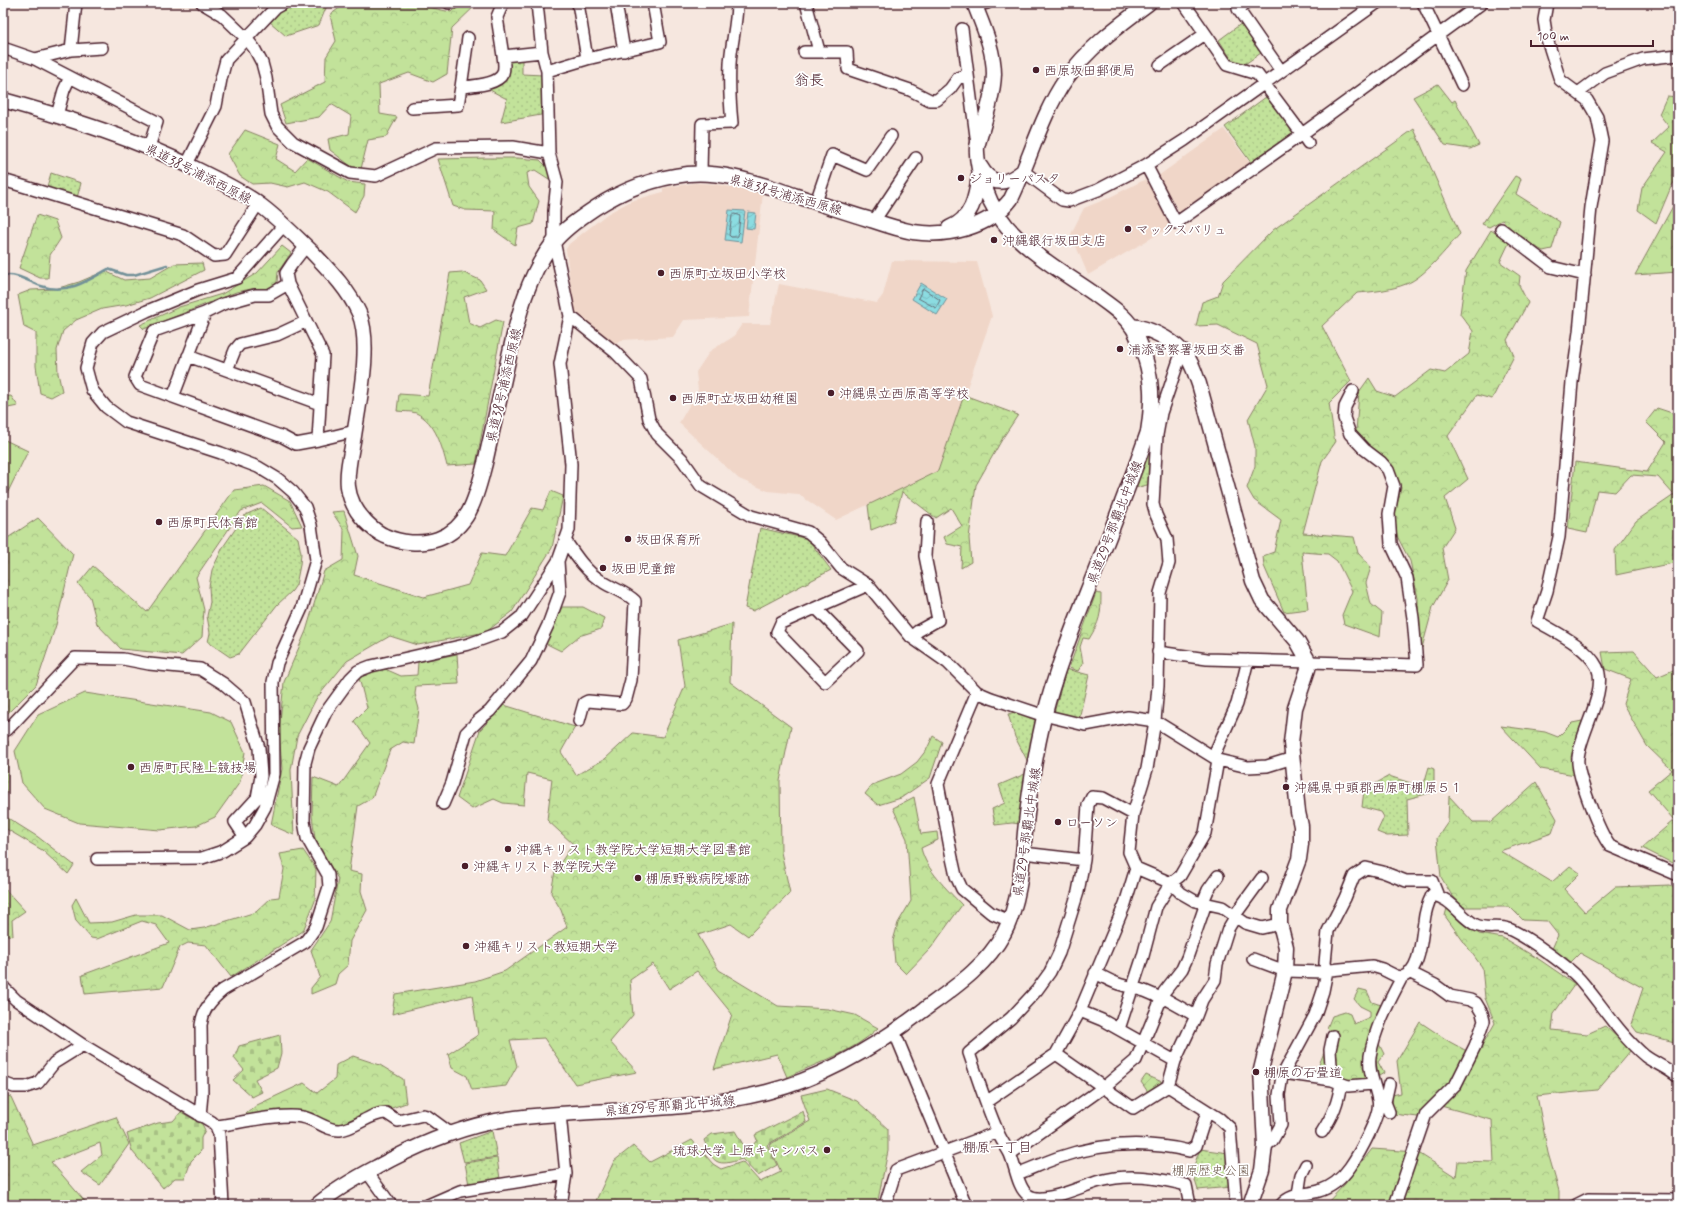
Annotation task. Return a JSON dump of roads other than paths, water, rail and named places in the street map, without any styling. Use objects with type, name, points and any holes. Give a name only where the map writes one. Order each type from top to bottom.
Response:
[{"type":"main road","name":"県道38号浦添西原線","points":[[3,100],[57,115],[149,147],[187,164],[229,186],[258,204],[284,225],[306,246],[345,288],[360,316],[365,338],[355,431],[347,473],[348,494],[353,505],[372,528],[386,537],[415,542],[439,539],[454,529],[466,518],[476,499],[524,295],[543,258],[554,241],[578,220],[627,190],[667,177],[701,173],[760,184],[904,230],[925,234],[972,226],[996,214],[1011,199],[1049,110],[1066,80],[1097,43],[1149,3]]},
{"type":"main road","name":"県道29号那覇北中城線","points":[[317,1205],[337,1190],[399,1154],[450,1133],[494,1121],[560,1114],[711,1103],[768,1092],[808,1080],[894,1031],[974,972],[992,951],[1010,921],[1019,887],[1029,799],[1045,715],[1057,671],[1152,433],[1156,412],[1148,370],[1132,326],[1104,301],[1025,246],[1009,231],[996,214],[987,196],[979,168],[977,147],[991,96],[994,74],[991,50],[979,4]]},
{"type":"main road","points":[[979,168],[988,176],[999,182],[1011,180],[1023,171]]},
{"type":"main road","points":[[938,233],[955,226],[968,214],[974,204],[979,168]]},
{"type":"main road","name":"県道29号那覇北中城線","points":[[1132,326],[1140,327],[1155,333],[1182,350],[1194,371],[1199,384],[1253,580],[1262,600],[1296,641],[1309,662]]},
{"type":"main road","points":[[1250,1205],[1262,1170],[1265,1146],[1261,1070],[1285,971],[1286,947],[1280,924],[1280,910],[1299,859],[1301,844],[1301,826],[1291,743],[1292,722],[1295,708],[1309,662]]},
{"type":"street","points":[[72,50],[76,3]]},
{"type":"street","points":[[202,3],[222,15],[246,38],[254,48],[262,63],[266,78],[271,114],[278,126],[293,142],[350,173],[376,176],[436,148],[513,147],[549,153]]},
{"type":"street","points":[[187,164],[216,106],[226,60],[275,8],[284,3]]},
{"type":"street","points":[[461,87],[480,86],[496,80],[502,74],[504,68],[503,56],[497,17],[502,3]]},
{"type":"street","points":[[200,1116],[202,1094],[201,1025],[202,1015],[206,1006],[223,990],[306,942],[316,927],[329,887],[328,875],[307,838],[304,821],[305,763],[309,748],[326,712],[350,679],[358,671],[371,666],[469,644],[502,632],[522,616],[558,561],[569,530],[572,464],[560,364],[570,316],[554,241],[554,211],[557,182],[549,153],[547,71],[542,52],[538,3]]},
{"type":"street","points":[[578,3],[587,59]]},
{"type":"street","points":[[616,3],[624,51]]},
{"type":"street","points":[[547,71],[587,59],[660,42],[653,3]]},
{"type":"street","points":[[701,173],[702,124],[732,123],[730,100],[730,63],[737,15],[737,3]]},
{"type":"street","points":[[806,3],[819,51]]},
{"type":"street","points":[[1184,3],[1227,65],[1257,74],[1305,138]]},
{"type":"street","points":[[1246,3],[1238,8],[1281,72]]},
{"type":"street","points":[[1023,171],[1062,200],[1069,201],[1098,190],[1146,165],[1185,140],[1377,3]]},
{"type":"street","points":[[1423,3],[1462,86]]},
{"type":"street","points":[[1146,165],[1176,223],[1305,138],[1438,35],[1482,3]]},
{"type":"street","points":[[1546,3],[1544,20],[1552,58],[1560,80],[1587,100],[1597,117],[1602,141],[1591,207],[1585,275],[1572,382],[1559,537],[1547,592],[1537,621],[1575,645],[1592,659],[1598,669],[1599,681],[1597,698],[1577,759],[1590,804],[1604,838],[1610,846],[1678,875]]},
{"type":"street","points":[[962,29],[977,147]]},
{"type":"street","points":[[1160,65],[1205,34]]},
{"type":"street","points":[[412,108],[458,105],[468,38]]},
{"type":"street","points":[[3,48],[36,59],[157,122],[149,147]]},
{"type":"street","points":[[36,59],[72,50],[102,48]]},
{"type":"street","points":[[503,56],[542,52]]},
{"type":"street","points":[[804,52],[847,52],[848,69],[910,90],[930,100],[937,100],[950,89],[958,78],[968,74]]},
{"type":"street","points":[[1578,93],[1605,73],[1643,59],[1678,55]]},
{"type":"street","points":[[57,115],[64,90],[70,77]]},
{"type":"street","points":[[816,202],[832,155],[867,170],[891,136]]},
{"type":"street","points":[[874,221],[916,158]]},
{"type":"street","points":[[3,180],[183,235],[214,256],[225,255],[258,204]]},
{"type":"street","points":[[97,858],[202,858],[222,851],[245,837],[254,826],[265,806],[274,774],[273,682],[277,663],[302,608],[316,560],[311,525],[304,507],[293,492],[272,475],[221,453],[126,422],[106,407],[92,390],[86,368],[93,343],[103,332],[147,311],[198,290],[237,278],[284,225]]},
{"type":"street","points":[[1501,229],[1551,267],[1585,275]]},
{"type":"street","points":[[306,246],[286,273],[288,284],[323,355],[318,440]]},
{"type":"street","points":[[288,284],[269,295],[255,295],[223,304],[205,313],[154,331],[135,377],[140,385],[283,437],[296,444],[355,431]]},
{"type":"street","points":[[173,397],[205,313]]},
{"type":"street","points":[[570,316],[614,352],[642,379],[650,419],[657,434],[682,459],[701,486],[751,516],[808,532],[820,542],[841,568],[868,585],[911,637],[948,663],[976,692],[1045,715],[1084,725],[1128,717],[1155,721],[1186,738],[1216,759],[1248,767],[1267,766],[1293,758]]},
{"type":"street","points":[[227,370],[234,350],[240,344],[277,335],[306,322]]},
{"type":"street","points":[[1156,412],[1182,350]]},
{"type":"street","points":[[188,356],[320,404]]},
{"type":"street","points":[[1158,652],[1207,659],[1417,665],[1413,618],[1407,578],[1391,544],[1389,514],[1394,486],[1388,470],[1381,462],[1364,449],[1350,434],[1344,418],[1345,407],[1353,392]]},
{"type":"street","points":[[986,1102],[1056,1054],[1080,1011],[1125,904],[1136,868],[1130,852],[1133,814],[1147,769],[1155,721],[1158,686],[1160,593],[1168,563],[1168,539],[1156,515],[1153,504],[1152,433]]},
{"type":"street","points":[[911,637],[918,631],[938,620],[925,556],[927,521]]},
{"type":"street","points":[[565,540],[590,571],[602,582],[628,594],[635,601],[631,680],[626,699],[622,704],[588,701],[584,703],[579,721]]},
{"type":"street","points":[[443,804],[452,783],[466,734],[490,711],[531,661],[548,624],[560,592],[558,561]]},
{"type":"street","points":[[816,608],[858,651],[825,682],[777,632],[781,623],[868,585]]},
{"type":"street","points":[[7,730],[75,658],[123,659],[149,664],[200,668],[224,684],[245,702],[252,721],[259,748],[261,776],[257,798],[235,822],[245,837]]},
{"type":"street","points":[[1119,1029],[1156,907],[1171,883],[1180,876],[1205,833],[1216,759],[1237,704],[1248,660]]},
{"type":"street","points":[[976,692],[938,784],[939,792],[956,876],[962,889],[991,913],[1010,921]]},
{"type":"street","points":[[1133,814],[1103,798],[1092,797],[1088,805],[1084,860],[1078,892],[1059,953],[1050,972],[1037,990],[1012,1018],[969,1053],[998,1132],[1010,1154],[1022,1189],[1028,1195],[1035,1199],[1046,1198],[1100,1180],[1129,1176],[1159,1178],[1186,1185],[1190,1205]]},
{"type":"street","points":[[1023,853],[1084,860]]},
{"type":"street","points":[[1136,868],[1171,883],[1181,893],[1195,901],[1222,908],[1245,922],[1262,928],[1280,924]]},
{"type":"street","points":[[1265,1146],[1272,1141],[1281,1125],[1279,1096],[1283,1073],[1315,1015],[1323,991],[1327,971],[1325,963],[1328,931],[1345,898],[1354,876],[1366,868],[1383,872],[1406,881],[1432,881],[1438,896]]},
{"type":"street","points":[[1010,1154],[1104,1086],[1136,1060],[1164,992],[1182,970],[1208,890],[1218,876]]},
{"type":"street","points":[[1056,1054],[1104,1086],[1133,1108],[1168,1086],[1175,1061],[1202,1000],[1215,980],[1217,964],[1228,929],[1234,919],[1234,915],[1262,878]]},
{"type":"street","points":[[1384,1105],[1373,1084],[1369,1070],[1374,1038],[1380,1020],[1405,974],[1419,955],[1423,922],[1428,903],[1432,895],[1438,896],[1476,925],[1508,928],[1562,964],[1581,980],[1612,1022],[1645,1056],[1678,1077]]},
{"type":"street","points":[[1253,959],[1285,971],[1327,971],[1372,966],[1382,968],[1396,976],[1405,974],[1435,985],[1450,996],[1470,1000],[1476,1003],[1482,1013],[1484,1021],[1475,1046],[1456,1084],[1426,1114],[1395,1205]]},
{"type":"street","points":[[1096,973],[1120,985],[1152,993],[1196,1016]]},
{"type":"street","points":[[3,987],[16,1000],[83,1045],[216,1126],[289,1116],[302,1117],[330,1129],[338,1130],[346,1129],[373,1115],[386,1113],[398,1121],[419,1115],[427,1116],[450,1133]]},
{"type":"street","points":[[1080,1011],[1102,1020],[1175,1061]]},
{"type":"street","points":[[894,1031],[966,1205]]},
{"type":"street","points":[[1322,1132],[1331,1118],[1338,1102],[1336,1081],[1330,1050],[1333,1036]]},
{"type":"street","points":[[3,1083],[26,1087],[38,1083],[54,1063],[83,1045]]},
{"type":"street","points":[[1283,1073],[1336,1081],[1348,1086],[1373,1084]]},
{"type":"street","points":[[1281,1205],[1291,1196],[1325,1189],[1341,1178],[1350,1168],[1384,1105],[1389,1084]]},
{"type":"street","points":[[1168,1086],[1220,1119],[1230,1128],[1236,1205]]},
{"type":"street","points":[[1017,1174],[1056,1158],[1096,1147],[1133,1143],[1168,1146],[1189,1151],[1196,1146],[1207,1112]]},
{"type":"street","points":[[560,1114],[566,1174],[561,1205]]},
{"type":"street","points":[[216,1126],[220,1146],[223,1205]]},
{"type":"street","points":[[885,1205],[896,1170],[998,1132]]},
{"type":"street","points":[[1298,1195],[1301,1175],[1306,1165]]},
{"type":"street","points":[[367,1172],[391,1205]]},
{"type":"street","points":[[428,1205],[460,1190],[566,1174]]},
{"type":"street","points":[[1576,1205],[1588,1199],[1678,1200]]},
{"type":"water","points":[[729,210],[745,211],[741,242],[725,240]]},
{"type":"water","points":[[748,212],[756,213],[754,229],[746,228]]},
{"type":"water","points":[[921,283],[947,299],[937,315],[912,299]]},
{"type":"waterway","points":[[1558,3],[1582,7],[1624,3]]},
{"type":"waterway","points":[[3,276],[18,276],[41,286],[59,289],[68,288],[85,282],[108,269],[126,275],[134,275],[167,265]]},
{"type":"place","name":"西原坂田郵便局","points":[[1036,70]]},
{"type":"place","name":"ジョリーパスタ","points":[[961,178]]},
{"type":"place","name":"マックスバリュ","points":[[1128,229]]},
{"type":"place","name":"沖縄銀行坂田支店","points":[[994,240]]},
{"type":"place","name":"西原町立坂田小学校","points":[[661,273]]},
{"type":"place","name":"浦添警察署坂田交番","points":[[1120,349]]},
{"type":"place","name":"沖縄県立西原高等学校","points":[[831,393]]},
{"type":"place","name":"西原町立坂田幼稚園","points":[[673,398]]},
{"type":"place","name":"西原町民体育館","points":[[159,522]]},
{"type":"place","name":"坂田保育所","points":[[628,539]]},
{"type":"place","name":"坂田児童館","points":[[603,568]]},
{"type":"place","name":"西原町民陸上競技場","points":[[131,767]]},
{"type":"place","name":"沖縄県中頭郡西原町棚原５１","points":[[1286,787]]},
{"type":"place","name":"ローソン","points":[[1058,822]]},
{"type":"place","name":"沖縄キリスト教学院大学短期大学図書館","points":[[508,849]]},
{"type":"place","name":"沖縄キリスト教学院大学","points":[[465,866]]},
{"type":"place","name":"棚原野戦病院壕跡","points":[[638,878]]},
{"type":"place","name":"沖繩キリスト教短期大学","points":[[466,946]]},
{"type":"place","name":"棚原の石畳道","points":[[1256,1072]]},
{"type":"place","name":"琉球大学 上原キャンパス","points":[[827,1150]]},
{"type":"district","name":"翁長","points":[[809,80]]},
{"type":"district","name":"棚原一丁目","points":[[997,1147]]},
{"type":"park label","name":"棚原歴史公園","points":[[1211,1170]]}]
